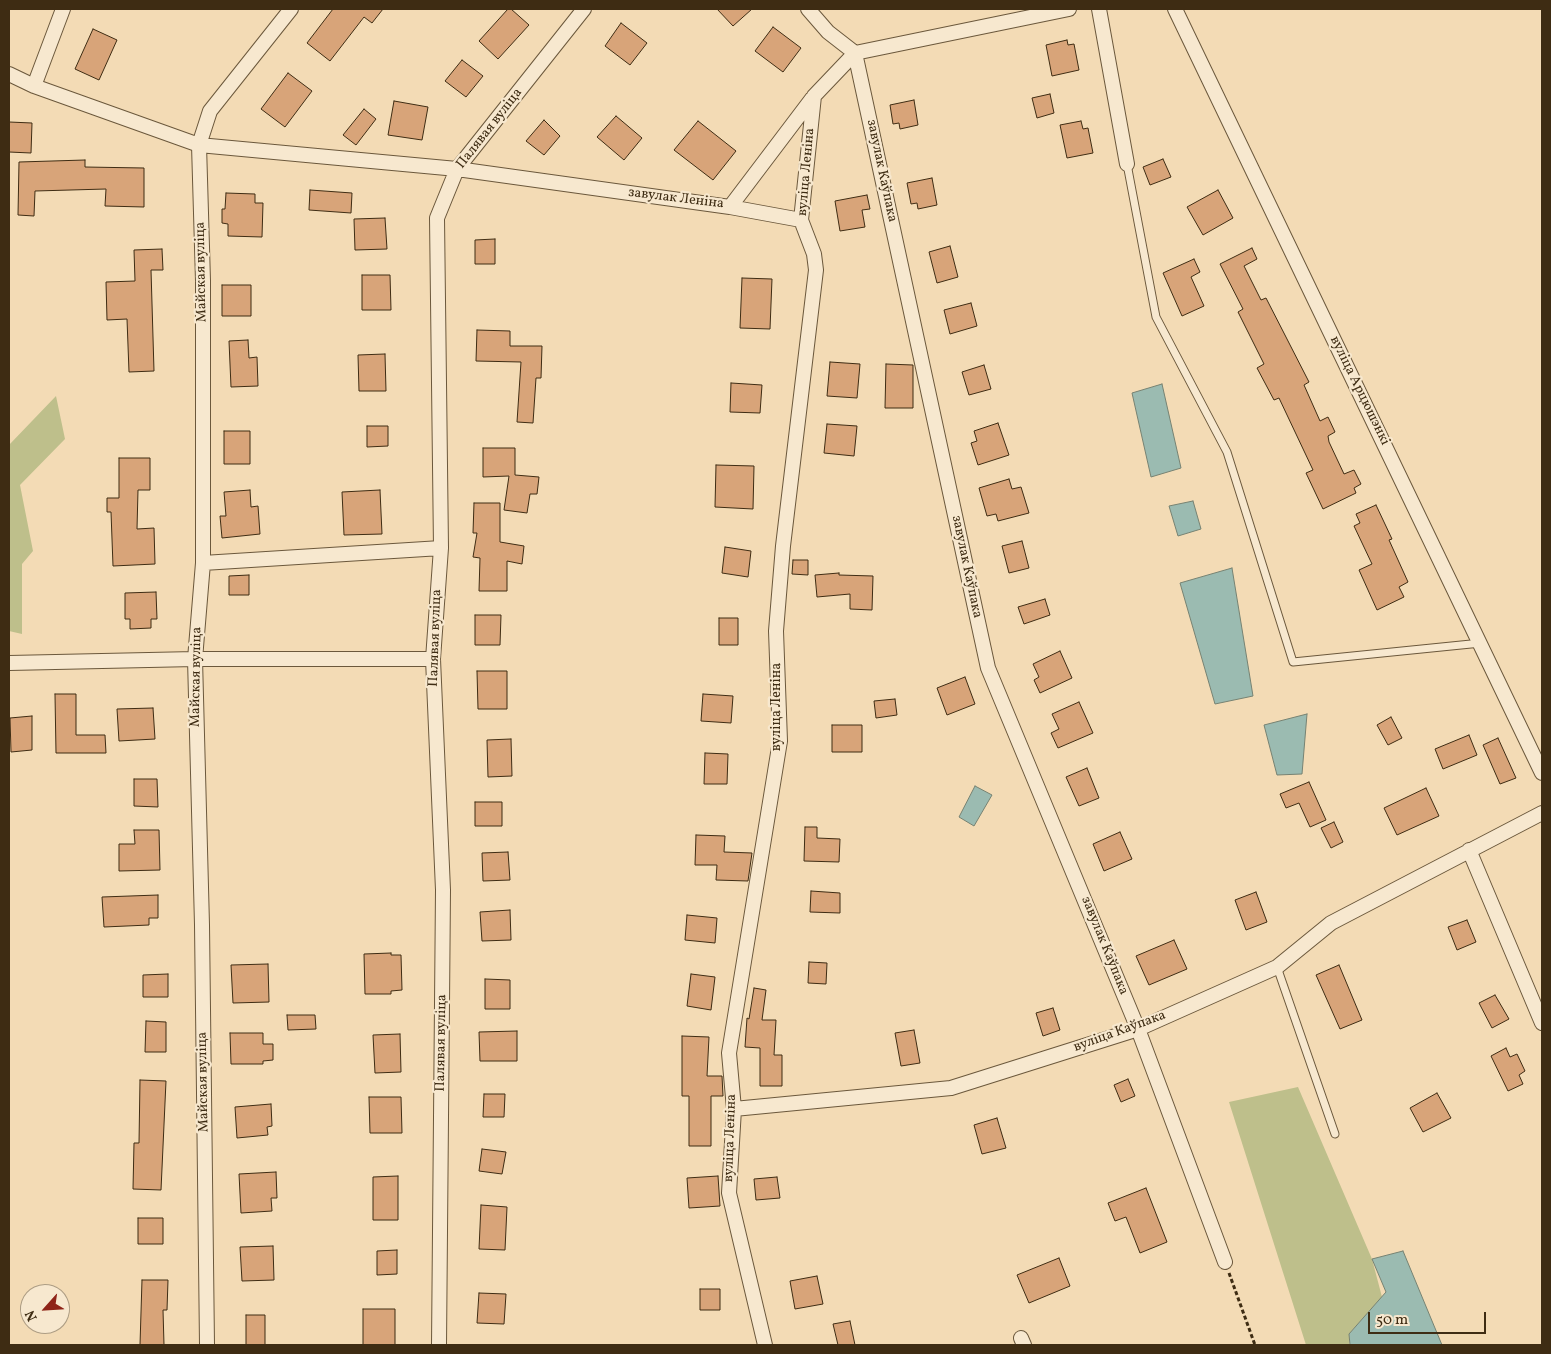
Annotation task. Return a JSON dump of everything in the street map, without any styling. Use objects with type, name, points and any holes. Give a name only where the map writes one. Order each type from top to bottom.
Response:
[{"type":"street","points":[[34,86],[63,9]]},
{"type":"street","name":"Майская вуліца","points":[[208,1345],[202,925],[195,659],[203,563],[203,281],[199,145],[210,111],[291,9]]},
{"type":"street","name":"Палявая вуліца","points":[[439,1345],[443,890],[433,659],[441,548],[437,218],[457,170],[584,9]]},
{"type":"street","points":[[808,9],[828,32],[855,53],[1035,12],[1069,9]]},
{"type":"street","points":[[1099,9],[1126,164]]},
{"type":"street","name":"вуліца Арцюшэнкі","points":[[1175,9],[1542,773]]},
{"type":"street","name":"завулак Леніна","points":[[9,74],[34,86],[199,145],[457,170],[730,207],[814,96],[855,53]]},
{"type":"street","name":"завулак Каўпака","points":[[855,53],[988,668],[1138,1029],[1225,1262]]},
{"type":"street","name":"вуліца Леніна","points":[[765,1345],[729,1193],[734,1109],[729,1052],[780,741],[776,631],[783,546],[816,270],[814,254],[802,220],[814,96]]},
{"type":"street","points":[[730,207],[802,220]]},
{"type":"street","points":[[203,563],[441,548]]},
{"type":"street","points":[[9,663],[195,659],[433,659]]},
{"type":"street","name":"вуліца Каўпака","points":[[734,1109],[951,1088],[1138,1029],[1277,967],[1331,923],[1542,813]]},
{"type":"street","points":[[1469,850],[1542,1023]]},
{"type":"lane","points":[[1126,164],[1156,317],[1227,452],[1293,662],[1481,643]]},
{"type":"lane","points":[[1277,967],[1335,1134]]},
{"type":"path","points":[[1225,1262],[1255,1345]]},
{"type":"green space","points":[[56,396],[65,439],[20,485],[33,551],[22,564],[22,634],[9,631],[9,445]]},
{"type":"green space","points":[[1298,1087],[1372,1259],[1382,1297],[1349,1334],[1349,1345],[1306,1345],[1229,1102]]},
{"type":"water","points":[[1162,384],[1181,468],[1151,477],[1132,393]]},
{"type":"water","points":[[1193,501],[1201,529],[1178,536],[1169,506]]},
{"type":"water","points":[[1232,568],[1253,696],[1215,704],[1180,583]]},
{"type":"water","points":[[1307,714],[1302,774],[1277,775],[1264,725]]},
{"type":"water","points":[[975,786],[992,795],[974,826],[959,817]]},
{"type":"water","points":[[1403,1251],[1442,1345],[1350,1345],[1349,1334],[1386,1292],[1372,1259]]},
{"type":"building","points":[[333,9],[383,9],[372,23],[364,17],[330,61],[307,43]]},
{"type":"building","points":[[508,9],[511,9],[529,25],[498,59],[479,41]]},
{"type":"building","points":[[717,9],[752,9],[733,26]]},
{"type":"building","points":[[621,23],[647,43],[630,65],[605,46]]},
{"type":"building","points":[[773,27],[801,48],[783,72],[755,51]]},
{"type":"building","points":[[93,29],[117,40],[99,80],[75,69]]},
{"type":"building","points":[[1067,40],[1068,45],[1074,44],[1079,70],[1052,76],[1046,45]]},
{"type":"building","points":[[462,60],[483,76],[466,97],[445,81]]},
{"type":"building","points":[[288,73],[312,91],[285,127],[261,109]]},
{"type":"building","points":[[1050,94],[1054,113],[1037,118],[1032,98]]},
{"type":"building","points":[[914,100],[918,125],[900,129],[899,123],[893,124],[890,105]]},
{"type":"building","points":[[394,101],[428,107],[422,140],[388,135]]},
{"type":"building","points":[[364,109],[376,119],[356,145],[343,135]]},
{"type":"building","points":[[616,116],[642,138],[624,160],[597,137]]},
{"type":"building","points":[[544,120],[560,136],[544,155],[526,141]]},
{"type":"building","points":[[698,121],[736,151],[713,180],[674,150]]},
{"type":"building","points":[[1081,121],[1083,129],[1088,128],[1093,153],[1067,158],[1060,125]]},
{"type":"building","points":[[9,122],[32,123],[31,153],[9,152]]},
{"type":"building","points":[[1163,159],[1171,177],[1150,185],[1143,167]]},
{"type":"building","points":[[85,160],[85,167],[144,168],[144,207],[105,206],[106,189],[35,191],[34,216],[18,215],[19,162]]},
{"type":"building","points":[[932,178],[937,205],[918,209],[917,203],[911,204],[907,183]]},
{"type":"building","points":[[310,190],[352,193],[351,213],[309,210]]},
{"type":"building","points":[[1218,190],[1233,218],[1203,235],[1187,207]]},
{"type":"building","points":[[226,193],[255,194],[255,203],[263,203],[262,237],[228,236],[228,224],[222,223],[222,209],[225,209]]},
{"type":"building","points":[[867,195],[870,209],[862,210],[865,227],[840,231],[835,201]]},
{"type":"building","points":[[385,218],[387,249],[355,250],[354,219]]},
{"type":"building","points":[[495,239],[495,264],[475,264],[475,240]]},
{"type":"building","points":[[950,246],[958,277],[937,283],[929,252]]},
{"type":"building","points":[[1252,248],[1257,259],[1244,266],[1261,300],[1266,298],[1309,382],[1304,385],[1320,421],[1328,417],[1335,432],[1328,436],[1329,442],[1344,474],[1354,470],[1361,484],[1354,488],[1356,493],[1323,509],[1306,473],[1313,470],[1279,398],[1274,400],[1257,368],[1264,364],[1238,312],[1243,309],[1220,264]]},
{"type":"building","points":[[162,249],[163,270],[151,270],[154,371],[129,372],[127,319],[107,320],[106,282],[135,281],[134,250]]},
{"type":"building","points":[[1194,259],[1200,272],[1191,277],[1204,306],[1182,316],[1163,273]]},
{"type":"building","points":[[362,275],[390,275],[391,310],[362,310]]},
{"type":"building","points":[[742,278],[772,279],[770,329],[740,328]]},
{"type":"building","points":[[222,285],[251,285],[251,316],[222,316]]},
{"type":"building","points":[[971,303],[977,326],[950,334],[944,310]]},
{"type":"building","points":[[477,330],[510,331],[510,346],[542,346],[541,378],[536,378],[533,423],[517,422],[521,362],[476,361]]},
{"type":"building","points":[[248,340],[249,358],[257,357],[258,386],[231,387],[229,341]]},
{"type":"building","points":[[385,354],[386,391],[359,391],[358,355]]},
{"type":"building","points":[[830,362],[860,364],[857,398],[827,396]]},
{"type":"building","points":[[886,364],[913,365],[913,408],[885,408]]},
{"type":"building","points":[[984,365],[991,389],[969,395],[962,372]]},
{"type":"building","points":[[731,383],[762,385],[760,413],[730,412]]},
{"type":"building","points":[[998,423],[1009,455],[978,465],[971,443],[977,441],[974,431]]},
{"type":"building","points":[[827,424],[857,426],[854,456],[824,453]]},
{"type":"building","points":[[367,426],[388,426],[388,446],[367,447]]},
{"type":"building","points":[[224,431],[250,431],[250,464],[224,464]]},
{"type":"building","points":[[483,448],[515,448],[515,475],[539,477],[537,494],[530,494],[527,513],[504,510],[509,476],[483,477]]},
{"type":"building","points":[[119,458],[150,458],[150,490],[138,490],[137,529],[154,528],[155,564],[113,566],[111,512],[107,512],[107,498],[119,498]]},
{"type":"building","points":[[716,465],[754,466],[753,509],[715,507]]},
{"type":"building","points":[[1009,479],[1012,489],[1021,487],[1029,513],[998,521],[996,514],[987,516],[979,488]]},
{"type":"building","points":[[250,490],[251,507],[258,506],[260,534],[222,538],[220,516],[226,516],[224,492]]},
{"type":"building","points":[[380,490],[382,534],[344,535],[342,492]]},
{"type":"building","points":[[474,503],[500,503],[500,542],[524,546],[522,564],[507,561],[507,591],[479,591],[480,558],[473,557],[477,533],[473,533]]},
{"type":"building","points":[[1376,505],[1392,539],[1389,540],[1408,582],[1399,587],[1404,597],[1377,610],[1359,570],[1372,564],[1354,526],[1360,523],[1356,514]]},
{"type":"building","points":[[1022,541],[1029,568],[1009,573],[1002,546]]},
{"type":"building","points":[[725,547],[751,551],[748,577],[722,573]]},
{"type":"building","points":[[793,560],[808,560],[808,575],[792,574]]},
{"type":"building","points":[[839,573],[839,575],[873,576],[872,610],[850,609],[850,594],[817,597],[815,575]]},
{"type":"building","points":[[249,575],[249,595],[229,595],[229,576]]},
{"type":"building","points":[[156,592],[157,619],[151,619],[151,628],[130,629],[130,619],[125,619],[125,593]]},
{"type":"building","points":[[1045,599],[1050,615],[1024,624],[1018,607]]},
{"type":"building","points":[[475,615],[501,615],[500,645],[475,645]]},
{"type":"building","points":[[719,618],[738,618],[738,645],[719,645]]},
{"type":"building","points":[[1060,651],[1072,678],[1040,693],[1034,680],[1039,677],[1033,664]]},
{"type":"building","points":[[477,671],[507,671],[507,709],[478,709]]},
{"type":"building","points":[[965,677],[975,704],[947,715],[937,688]]},
{"type":"building","points":[[55,694],[76,694],[76,735],[105,735],[106,753],[56,753]]},
{"type":"building","points":[[703,694],[733,696],[731,723],[701,721]]},
{"type":"building","points":[[895,699],[897,715],[876,718],[874,701]]},
{"type":"building","points":[[1079,702],[1093,733],[1058,748],[1051,733],[1059,729],[1052,714]]},
{"type":"building","points":[[153,708],[155,739],[119,741],[117,709]]},
{"type":"building","points":[[32,716],[32,750],[11,752],[10,718]]},
{"type":"building","points":[[1391,717],[1402,738],[1388,745],[1377,725]]},
{"type":"building","points":[[832,725],[862,725],[862,752],[832,752]]},
{"type":"building","points":[[1469,735],[1477,755],[1443,769],[1435,749]]},
{"type":"building","points":[[1498,738],[1516,778],[1500,784],[1483,745]]},
{"type":"building","points":[[511,739],[512,776],[488,777],[487,740]]},
{"type":"building","points":[[705,753],[728,754],[727,784],[704,784]]},
{"type":"building","points":[[1087,768],[1099,798],[1079,806],[1066,777]]},
{"type":"building","points":[[134,779],[157,779],[158,807],[134,806]]},
{"type":"building","points":[[1309,782],[1326,820],[1310,827],[1299,803],[1286,808],[1280,794]]},
{"type":"building","points":[[1426,788],[1439,816],[1397,835],[1384,808]]},
{"type":"building","points":[[475,802],[502,802],[502,826],[475,826]]},
{"type":"building","points":[[1334,822],[1343,842],[1331,848],[1321,828]]},
{"type":"building","points":[[805,827],[817,827],[817,838],[840,839],[839,862],[804,861]]},
{"type":"building","points":[[134,830],[159,830],[160,870],[119,871],[119,844],[135,844]]},
{"type":"building","points":[[1120,832],[1132,859],[1104,871],[1093,844]]},
{"type":"building","points":[[696,835],[725,836],[724,852],[752,853],[748,881],[716,880],[717,865],[695,865]]},
{"type":"building","points":[[508,852],[510,880],[483,881],[482,853]]},
{"type":"building","points":[[811,891],[840,893],[840,913],[810,912]]},
{"type":"building","points":[[1256,892],[1267,922],[1246,930],[1235,900]]},
{"type":"building","points":[[158,895],[158,918],[149,918],[149,925],[104,927],[102,897]]},
{"type":"building","points":[[510,910],[511,940],[482,941],[480,912]]},
{"type":"building","points":[[687,915],[717,918],[715,943],[685,940]]},
{"type":"building","points":[[1467,920],[1476,942],[1457,950],[1448,927]]},
{"type":"building","points":[[1174,940],[1187,969],[1149,985],[1136,956]]},
{"type":"building","points":[[391,953],[391,955],[401,955],[402,990],[391,991],[391,994],[365,994],[364,954]]},
{"type":"building","points":[[809,962],[827,963],[826,984],[808,983]]},
{"type":"building","points":[[268,964],[269,1002],[233,1003],[231,965]]},
{"type":"building","points":[[1339,965],[1362,1020],[1340,1029],[1316,975]]},
{"type":"building","points":[[168,974],[168,997],[143,997],[143,975]]},
{"type":"building","points":[[691,974],[715,977],[711,1010],[687,1006]]},
{"type":"building","points":[[485,979],[510,980],[510,1009],[485,1009]]},
{"type":"building","points":[[754,988],[766,990],[762,1020],[776,1020],[774,1055],[782,1055],[782,1086],[760,1086],[760,1048],[745,1047],[747,1018],[749,1019]]},
{"type":"building","points":[[1495,995],[1509,1019],[1492,1028],[1479,1003]]},
{"type":"building","points":[[1053,1008],[1060,1030],[1043,1036],[1036,1013]]},
{"type":"building","points":[[287,1015],[315,1015],[316,1029],[288,1030]]},
{"type":"building","points":[[146,1021],[166,1022],[166,1052],[145,1052]]},
{"type":"building","points":[[914,1030],[920,1063],[901,1066],[895,1033]]},
{"type":"building","points":[[517,1031],[517,1061],[480,1061],[479,1032]]},
{"type":"building","points":[[230,1033],[263,1033],[263,1044],[273,1044],[273,1060],[263,1061],[263,1064],[231,1064]]},
{"type":"building","points":[[400,1034],[401,1072],[375,1073],[373,1035]]},
{"type":"building","points":[[682,1036],[709,1037],[707,1076],[722,1076],[723,1096],[711,1096],[711,1146],[689,1146],[689,1096],[682,1096]]},
{"type":"building","points":[[1506,1048],[1510,1057],[1517,1054],[1525,1071],[1519,1075],[1523,1084],[1508,1091],[1491,1056]]},
{"type":"building","points":[[1128,1079],[1135,1096],[1121,1102],[1114,1085]]},
{"type":"building","points":[[140,1080],[166,1081],[161,1190],[133,1189],[134,1143],[139,1143]]},
{"type":"building","points":[[1437,1093],[1451,1118],[1423,1132],[1410,1108]]},
{"type":"building","points":[[484,1094],[505,1094],[504,1117],[483,1117]]},
{"type":"building","points":[[369,1097],[401,1097],[402,1133],[370,1133]]},
{"type":"building","points":[[271,1104],[272,1126],[267,1127],[268,1135],[237,1138],[235,1107]]},
{"type":"building","points":[[997,1118],[1006,1148],[982,1154],[974,1125]]},
{"type":"building","points":[[482,1149],[506,1152],[502,1174],[479,1171]]},
{"type":"building","points":[[276,1172],[277,1198],[271,1198],[272,1211],[241,1213],[239,1174]]},
{"type":"building","points":[[398,1176],[398,1220],[373,1220],[373,1177]]},
{"type":"building","points":[[718,1176],[720,1206],[689,1208],[687,1178]]},
{"type":"building","points":[[777,1177],[780,1198],[756,1200],[754,1179]]},
{"type":"building","points":[[1146,1188],[1167,1242],[1140,1253],[1126,1217],[1115,1221],[1108,1203]]},
{"type":"building","points":[[481,1205],[507,1207],[505,1250],[479,1249]]},
{"type":"building","points":[[138,1218],[163,1218],[163,1244],[138,1244]]},
{"type":"building","points":[[273,1246],[274,1280],[242,1281],[240,1247]]},
{"type":"building","points":[[397,1250],[397,1274],[377,1275],[377,1251]]},
{"type":"building","points":[[1059,1258],[1070,1286],[1029,1303],[1017,1275]]},
{"type":"building","points":[[817,1276],[823,1304],[795,1309],[790,1281]]},
{"type":"building","points":[[142,1280],[168,1280],[167,1310],[163,1310],[164,1345],[140,1345]]},
{"type":"building","points":[[700,1289],[720,1289],[720,1310],[700,1310]]},
{"type":"building","points":[[479,1293],[506,1294],[504,1324],[477,1323]]},
{"type":"building","points":[[363,1309],[395,1309],[395,1345],[363,1345]]},
{"type":"building","points":[[246,1315],[265,1315],[265,1345],[246,1345]]},
{"type":"building","points":[[850,1321],[855,1345],[838,1345],[833,1324]]}]
